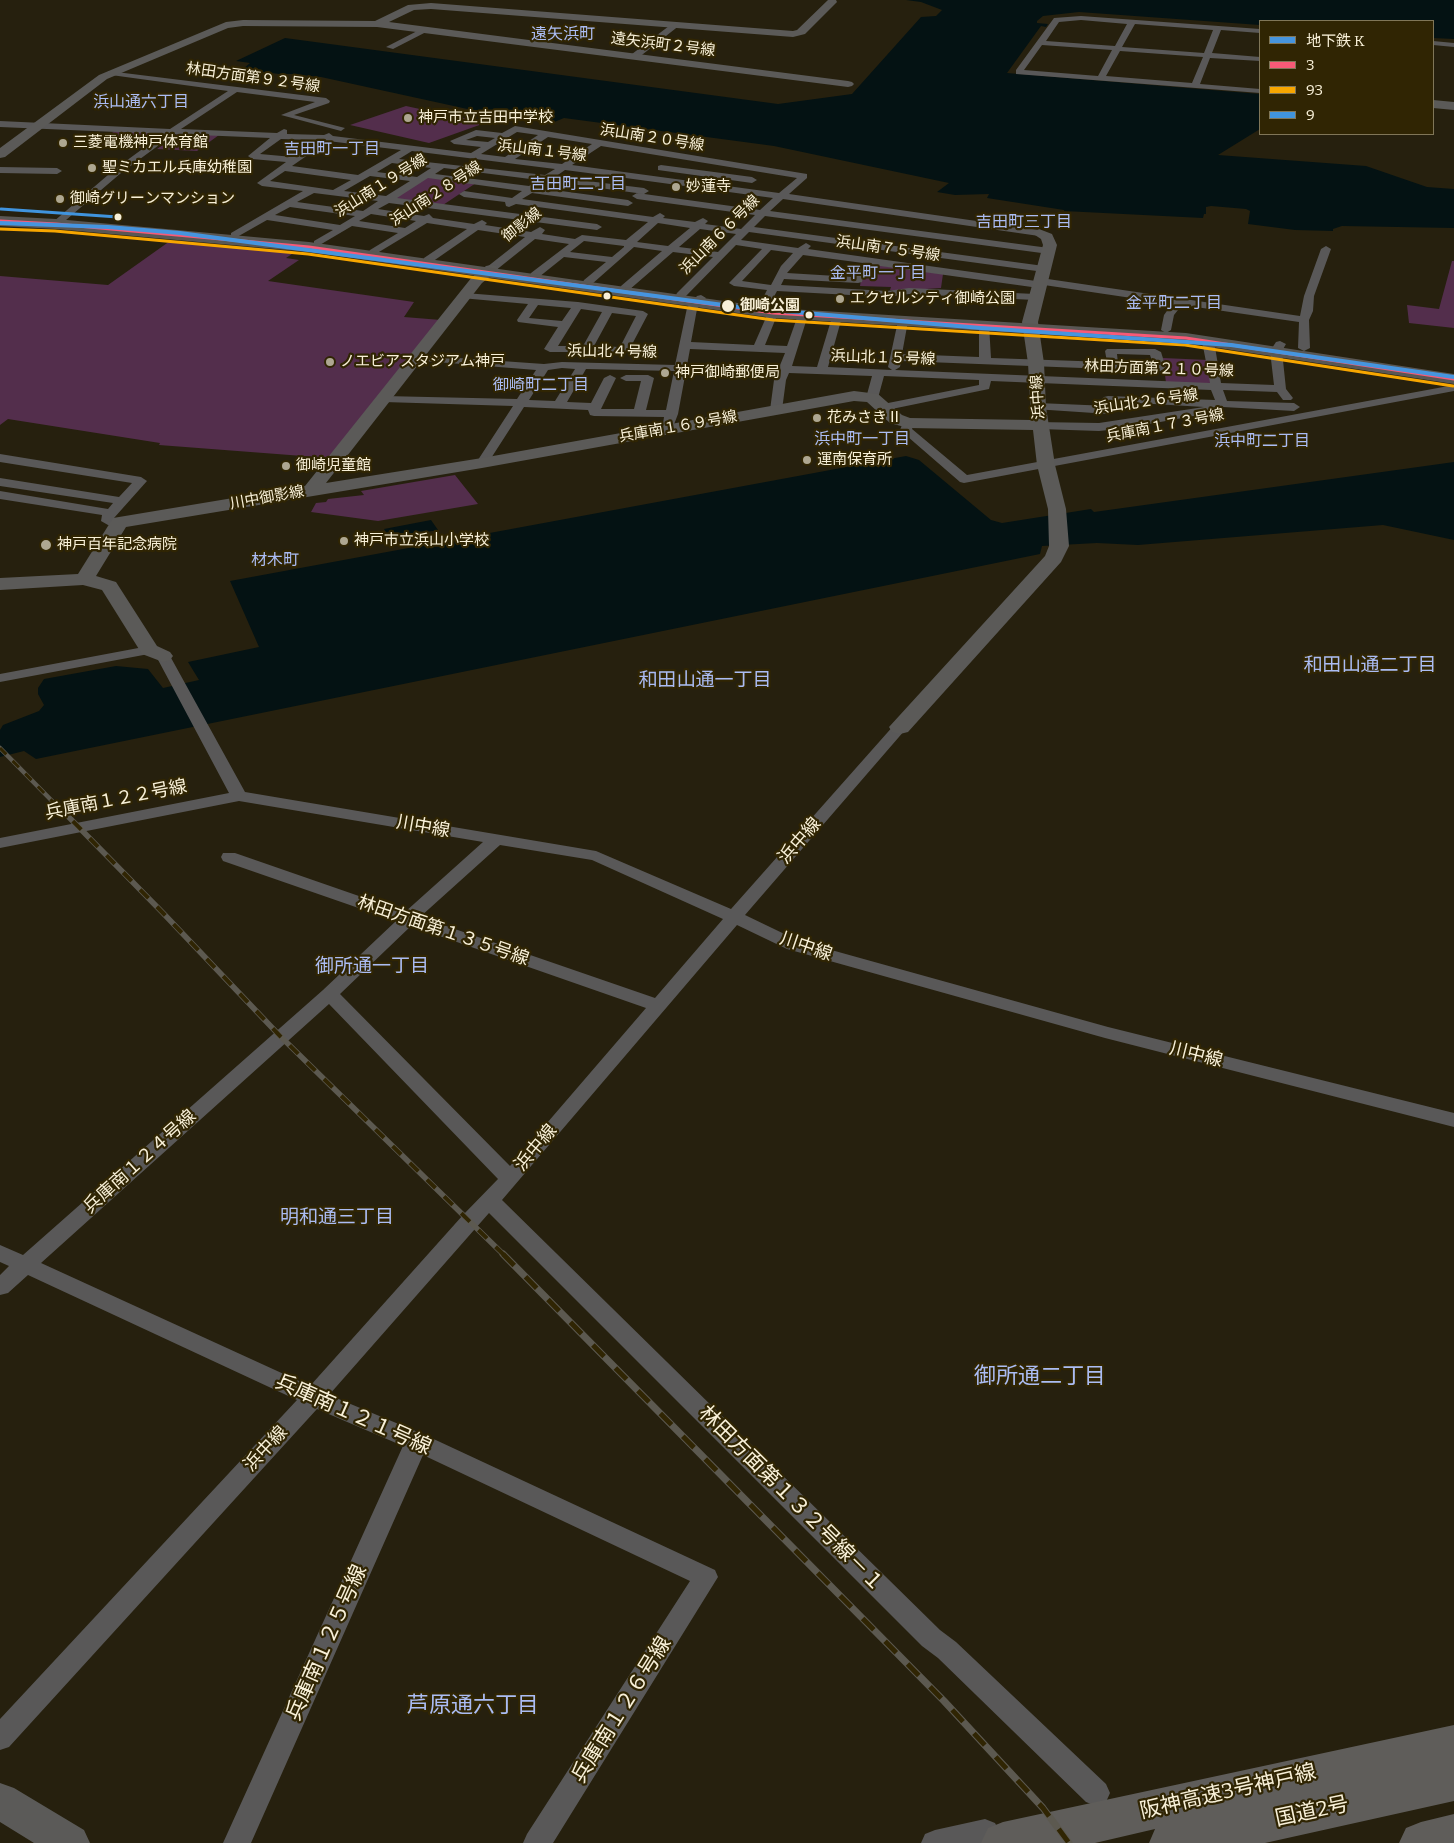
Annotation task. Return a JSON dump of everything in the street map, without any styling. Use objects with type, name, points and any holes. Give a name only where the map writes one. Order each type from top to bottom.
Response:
[{"type":"highway","name":"阪神高速3号神戸線","points":[[1003,1843],[1454,1744]]},
{"type":"highway","name":"国道2号","points":[[1171,1843],[1454,1781]]},
{"type":"highway","points":[[1421,1843],[1454,1836]]},
{"type":"main road","points":[[0,216],[309,248],[803,315],[984,325],[1031,325],[1167,336],[1278,348],[1304,348],[1454,371]]},
{"type":"main road","points":[[0,221],[59,222],[318,243],[488,271],[535,275],[681,295],[698,301]]},
{"type":"main road","points":[[769,310],[1031,325],[1166,330],[1454,379]]},
{"type":"street","name":"遠矢浜町２号線","points":[[377,24],[420,6],[799,33],[832,2]]},
{"type":"street","points":[[1259,31],[1081,18],[1057,20],[1019,72],[1259,91]]},
{"type":"street","points":[[1101,78],[1132,22]]},
{"type":"street","points":[[0,154],[94,83],[112,73],[226,25],[242,23],[377,24]]},
{"type":"street","name":"遠矢浜町２号線","points":[[377,24],[848,84]]},
{"type":"street","points":[[635,56],[676,25]]},
{"type":"street","points":[[1195,86],[1218,28]]},
{"type":"street","points":[[390,47],[426,30]]},
{"type":"street","points":[[1042,42],[1259,59]]},
{"type":"street","points":[[1434,43],[1454,45]]},
{"type":"street","name":"林田方面第９２号線","points":[[112,73],[326,101],[285,115],[341,128],[325,138]]},
{"type":"street","points":[[59,222],[101,184],[197,113],[236,89]]},
{"type":"street","points":[[1434,104],[1454,106]]},
{"type":"street","points":[[296,160],[252,156],[303,119]]},
{"type":"street","name":"浜山南１号線","points":[[0,124],[325,138],[612,173],[1039,233]]},
{"type":"street","name":"浜山南２０号線","points":[[473,156],[515,129],[599,143],[635,156],[678,156],[804,176],[780,197]]},
{"type":"street","points":[[489,145],[454,141],[476,132],[504,136]]},
{"type":"street","name":"浜山南２８号線","points":[[374,252],[498,172],[546,134]]},
{"type":"street","points":[[325,138],[262,184],[313,189],[597,227]]},
{"type":"street","points":[[428,260],[599,143]]},
{"type":"street","points":[[531,144],[550,146]]},
{"type":"street","points":[[336,192],[411,148]]},
{"type":"street","points":[[568,149],[587,151]]},
{"type":"street","name":"浜山南１９号線","points":[[318,243],[460,154]]},
{"type":"street","name":"御影線","points":[[488,271],[635,156]]},
{"type":"street","points":[[646,178],[678,156]]},
{"type":"street","points":[[390,160],[547,178],[597,185],[678,202],[1049,251],[1050,245],[1047,238],[1039,233]]},
{"type":"street","points":[[712,174],[728,164]]},
{"type":"street","points":[[285,168],[481,183],[628,203]]},
{"type":"street","points":[[661,168],[752,180]]},
{"type":"street","points":[[0,170],[57,171]]},
{"type":"street","points":[[626,288],[765,170]]},
{"type":"street","points":[[535,275],[658,180]]},
{"type":"street","points":[[348,185],[399,192]]},
{"type":"street","points":[[234,235],[313,189]]},
{"type":"street","points":[[464,194],[698,226],[815,238],[988,262],[1040,283],[1180,301],[1304,320]]},
{"type":"street","name":"浜山南６６号線","points":[[681,295],[718,268],[721,256],[780,197]]},
{"type":"street","points":[[588,282],[629,248],[628,244],[655,220],[678,202]]},
{"type":"street","points":[[290,204],[721,256]]},
{"type":"street","points":[[758,348],[773,288],[780,276],[799,252],[851,206]]},
{"type":"street","points":[[780,276],[858,280],[859,272],[893,249],[926,216]]},
{"type":"street","points":[[267,217],[407,231]]},
{"type":"street","name":"浜山南７５号線","points":[[734,242],[1040,283]]},
{"type":"street","points":[[982,294],[980,292],[982,279],[977,274],[1003,245]]},
{"type":"street","points":[[769,247],[734,283],[773,288],[887,294],[909,291],[982,294],[1040,283]]},
{"type":"street","points":[[1304,348],[1304,320],[1308,311],[1309,296],[1326,249]]},
{"type":"street","name":"浜中線","points":[[0,1738],[313,1398],[489,1200],[510,1179],[734,916],[900,727],[1054,558],[1059,546],[1057,509],[1046,465],[1040,425],[1031,325],[1049,251]]},
{"type":"street","points":[[562,254],[614,260]]},
{"type":"street","points":[[718,268],[745,272]]},
{"type":"street","name":"川中御影線","points":[[116,517],[310,492],[465,296],[488,271]]},
{"type":"street","points":[[945,292],[948,272]]},
{"type":"street","points":[[465,296],[578,305],[643,314],[624,350],[550,349],[578,305]]},
{"type":"street","points":[[610,378],[594,412],[639,413],[670,422],[692,308],[698,301]]},
{"type":"street","points":[[1166,330],[1169,315],[1180,301]]},
{"type":"street","points":[[536,302],[522,320],[566,324]]},
{"type":"street","points":[[587,349],[609,309]]},
{"type":"street","points":[[776,410],[780,380],[803,315]]},
{"type":"street","points":[[821,371],[836,317]]},
{"type":"street","points":[[892,374],[904,321]]},
{"type":"street","points":[[984,325],[985,361]]},
{"type":"street","name":"浜山北２６号線","points":[[1040,425],[1099,427],[1126,424],[1210,409],[1220,404],[1221,401],[1216,386],[1208,341]]},
{"type":"street","points":[[684,345],[792,350]]},
{"type":"street","points":[[1278,348],[1280,389],[1298,411]]},
{"type":"street","points":[[896,357],[985,361],[1036,371],[1113,366]]},
{"type":"street","name":"浜山北４号線","points":[[416,358],[544,367],[562,365],[680,368]]},
{"type":"street","points":[[559,405],[582,366]]},
{"type":"street","points":[[482,463],[544,367]]},
{"type":"street","name":"浜山北１５号線","points":[[785,370],[986,378],[1036,371]]},
{"type":"street","name":"林田方面第２１０号線","points":[[1036,371],[1106,382],[1280,389]]},
{"type":"street","points":[[877,403],[879,373]]},
{"type":"street","points":[[576,377],[648,378],[639,413]]},
{"type":"street","points":[[877,403],[985,387],[986,378]]},
{"type":"street","points":[[1106,382],[1108,404],[1126,424]]},
{"type":"street","name":"兵庫南１７３号線","points":[[908,423],[906,430],[964,479],[1046,465],[1298,411],[1454,388]]},
{"type":"street","name":"兵庫南１６９号線","points":[[310,492],[482,463],[670,422],[776,410],[854,396],[877,403]]},
{"type":"street","points":[[384,399],[595,407]]},
{"type":"street","points":[[877,403],[896,419],[908,423],[1040,425]]},
{"type":"street","points":[[1038,407],[1108,404],[1220,404],[1298,411]]},
{"type":"street","points":[[0,458],[141,481],[122,500],[116,517],[84,579]]},
{"type":"street","points":[[0,482],[122,500]]},
{"type":"street","points":[[31,500],[47,489]]},
{"type":"street","points":[[0,495],[116,517]]},
{"type":"street","points":[[0,584],[84,579],[109,586],[177,680],[239,796]]},
{"type":"street","points":[[0,678],[156,653]]},
{"type":"street","name":"川中線","points":[[239,796],[596,856],[734,916],[793,946],[1106,1032],[1454,1120]]},
{"type":"street","name":"兵庫南１２２号線","points":[[0,843],[239,796]]},
{"type":"street","name":"兵庫南１２４号線","points":[[0,1287],[329,994],[408,918],[495,840]]},
{"type":"street","name":"林田方面第１３５号線","points":[[229,857],[657,1005]]},
{"type":"street","points":[[329,994],[510,1179]]},
{"type":"street","name":"林田方面第１３２号線－１","points":[[489,1200],[931,1638],[947,1650],[1096,1793]]},
{"type":"street","name":"兵庫南１２１号線","points":[[0,1253],[313,1398],[417,1442],[706,1577]]},
{"type":"street","name":"兵庫南１２５号線","points":[[237,1843],[417,1442]]},
{"type":"street","name":"兵庫南１２６号線","points":[[537,1843],[706,1577]]},
{"type":"street","points":[[0,1800],[70,1843]]},
{"type":"street","points":[[935,1843],[985,1832],[992,1843]]},
{"type":"shaded area","points":[[906,0],[1454,0],[1454,39],[1434,38],[1434,20],[1259,20],[1259,25],[1079,12],[1043,16],[1037,23],[1048,24],[1046,27],[1041,26],[1007,73],[1259,94],[1259,130],[1218,155],[1366,166],[1427,187],[1454,189],[1454,228],[1342,226],[1333,229],[1333,231],[1295,230],[1248,224],[1250,211],[1246,209],[1211,206],[1206,207],[1206,214],[1204,214],[1203,218],[1064,211],[987,198],[989,194],[955,195],[937,192],[949,183],[774,146],[564,118],[552,123],[511,115],[504,117],[321,77],[243,69],[250,63],[236,61],[285,38],[778,104],[852,94],[921,17],[936,16],[942,10],[921,2]]},
{"type":"shaded area","points":[[406,106],[485,123],[429,143],[350,125]]},
{"type":"shaded area","points":[[116,130],[166,132],[144,148],[97,144]]},
{"type":"shaded area","points":[[180,132],[219,135],[197,151],[157,149]]},
{"type":"shaded area","points":[[429,176],[476,183],[443,205],[393,199]]},
{"type":"shaded area","points":[[170,241],[295,252],[286,258],[299,260],[268,281],[414,302],[404,317],[441,320],[329,458],[159,445],[160,443],[8,419],[0,425],[0,276],[108,285]]},
{"type":"shaded area","points":[[1452,261],[1454,261],[1454,328],[1409,323],[1407,305],[1439,309]]},
{"type":"shaded area","points":[[871,264],[943,274],[941,288],[895,291],[890,290],[891,287],[860,286],[862,273]]},
{"type":"shaded area","points":[[1163,358],[1208,360],[1213,385],[1166,383]]},
{"type":"shaded area","points":[[906,456],[919,460],[991,520],[1002,523],[1091,509],[1094,512],[1454,462],[1454,540],[1383,525],[1138,545],[1097,543],[1042,546],[1040,554],[36,759],[24,751],[0,757],[0,730],[3,725],[39,711],[44,705],[38,694],[38,688],[44,679],[116,666],[148,669],[163,688],[199,680],[188,662],[259,647],[230,581]]},
{"type":"shaded area","points":[[455,475],[478,504],[378,521],[311,512],[316,503],[326,502],[328,499],[364,495],[361,491]]},
{"type":"shaded area","points":[[431,520],[438,530],[390,538],[384,529]]},
{"type":"railway","points":[[0,748],[57,806]]},
{"type":"railway","points":[[56,804],[280,1036],[504,1255]]},
{"type":"railway","points":[[504,1255],[944,1701],[1043,1808],[1069,1843]]},
{"type":"metro line","name":"K","points":[[0,223],[108,227],[180,233],[746,308],[981,328],[1231,345],[1454,377]]},
{"type":"transit line","name":"9","points":[[1,209],[118,217]]},
{"type":"transit line","name":"3","points":[[0,221],[56,224],[309,247],[773,313],[1186,338],[1454,379]]},
{"type":"transit line","name":"93","points":[[0,229],[55,231],[308,254],[773,320],[1185,345],[1453,386]]},
{"type":"place","name":"神戸市立吉田中学校","points":[[408,118]]},
{"type":"place","name":"三菱電機神戸体育館","points":[[63,143]]},
{"type":"place","name":"聖ミカエル兵庫幼稚園","points":[[92,168]]},
{"type":"place","name":"妙蓮寺","points":[[676,187]]},
{"type":"place","name":"御崎グリーンマンション","points":[[60,199]]},
{"type":"place","name":"エクセルシティ御崎公園","points":[[840,299]]},
{"type":"place","name":"御崎公園","points":[[728,306]]},
{"type":"place","name":"ノエビアスタジアム神戸","points":[[330,362]]},
{"type":"place","name":"神戸御崎郵便局","points":[[665,373]]},
{"type":"place","name":"花みさきⅡ","points":[[817,418]]},
{"type":"place","name":"運南保育所","points":[[807,460]]},
{"type":"place","name":"御崎児童館","points":[[286,466]]},
{"type":"place","name":"神戸市立浜山小学校","points":[[344,541]]},
{"type":"place","name":"神戸百年記念病院","points":[[46,545]]},
{"type":"district","name":"遠矢浜町","points":[[563,35]]},
{"type":"district","name":"浜山通六丁目","points":[[141,103]]},
{"type":"district","name":"吉田町一丁目","points":[[332,150]]},
{"type":"district","name":"吉田町二丁目","points":[[578,185]]},
{"type":"district","name":"吉田町三丁目","points":[[1024,223]]},
{"type":"district","name":"金平町一丁目","points":[[878,274]]},
{"type":"district","name":"金平町二丁目","points":[[1174,304]]},
{"type":"district","name":"御崎町二丁目","points":[[541,386]]},
{"type":"district","name":"浜中町一丁目","points":[[862,440]]},
{"type":"district","name":"浜中町二丁目","points":[[1262,442]]},
{"type":"district","name":"材木町","points":[[275,561]]},
{"type":"district","name":"和田山通二丁目","points":[[1370,666]]},
{"type":"district","name":"和田山通一丁目","points":[[705,681]]},
{"type":"district","name":"御所通一丁目","points":[[372,967]]},
{"type":"district","name":"明和通三丁目","points":[[337,1218]]},
{"type":"district","name":"御所通二丁目","points":[[1040,1377]]},
{"type":"district","name":"芦原通六丁目","points":[[473,1706]]}]
